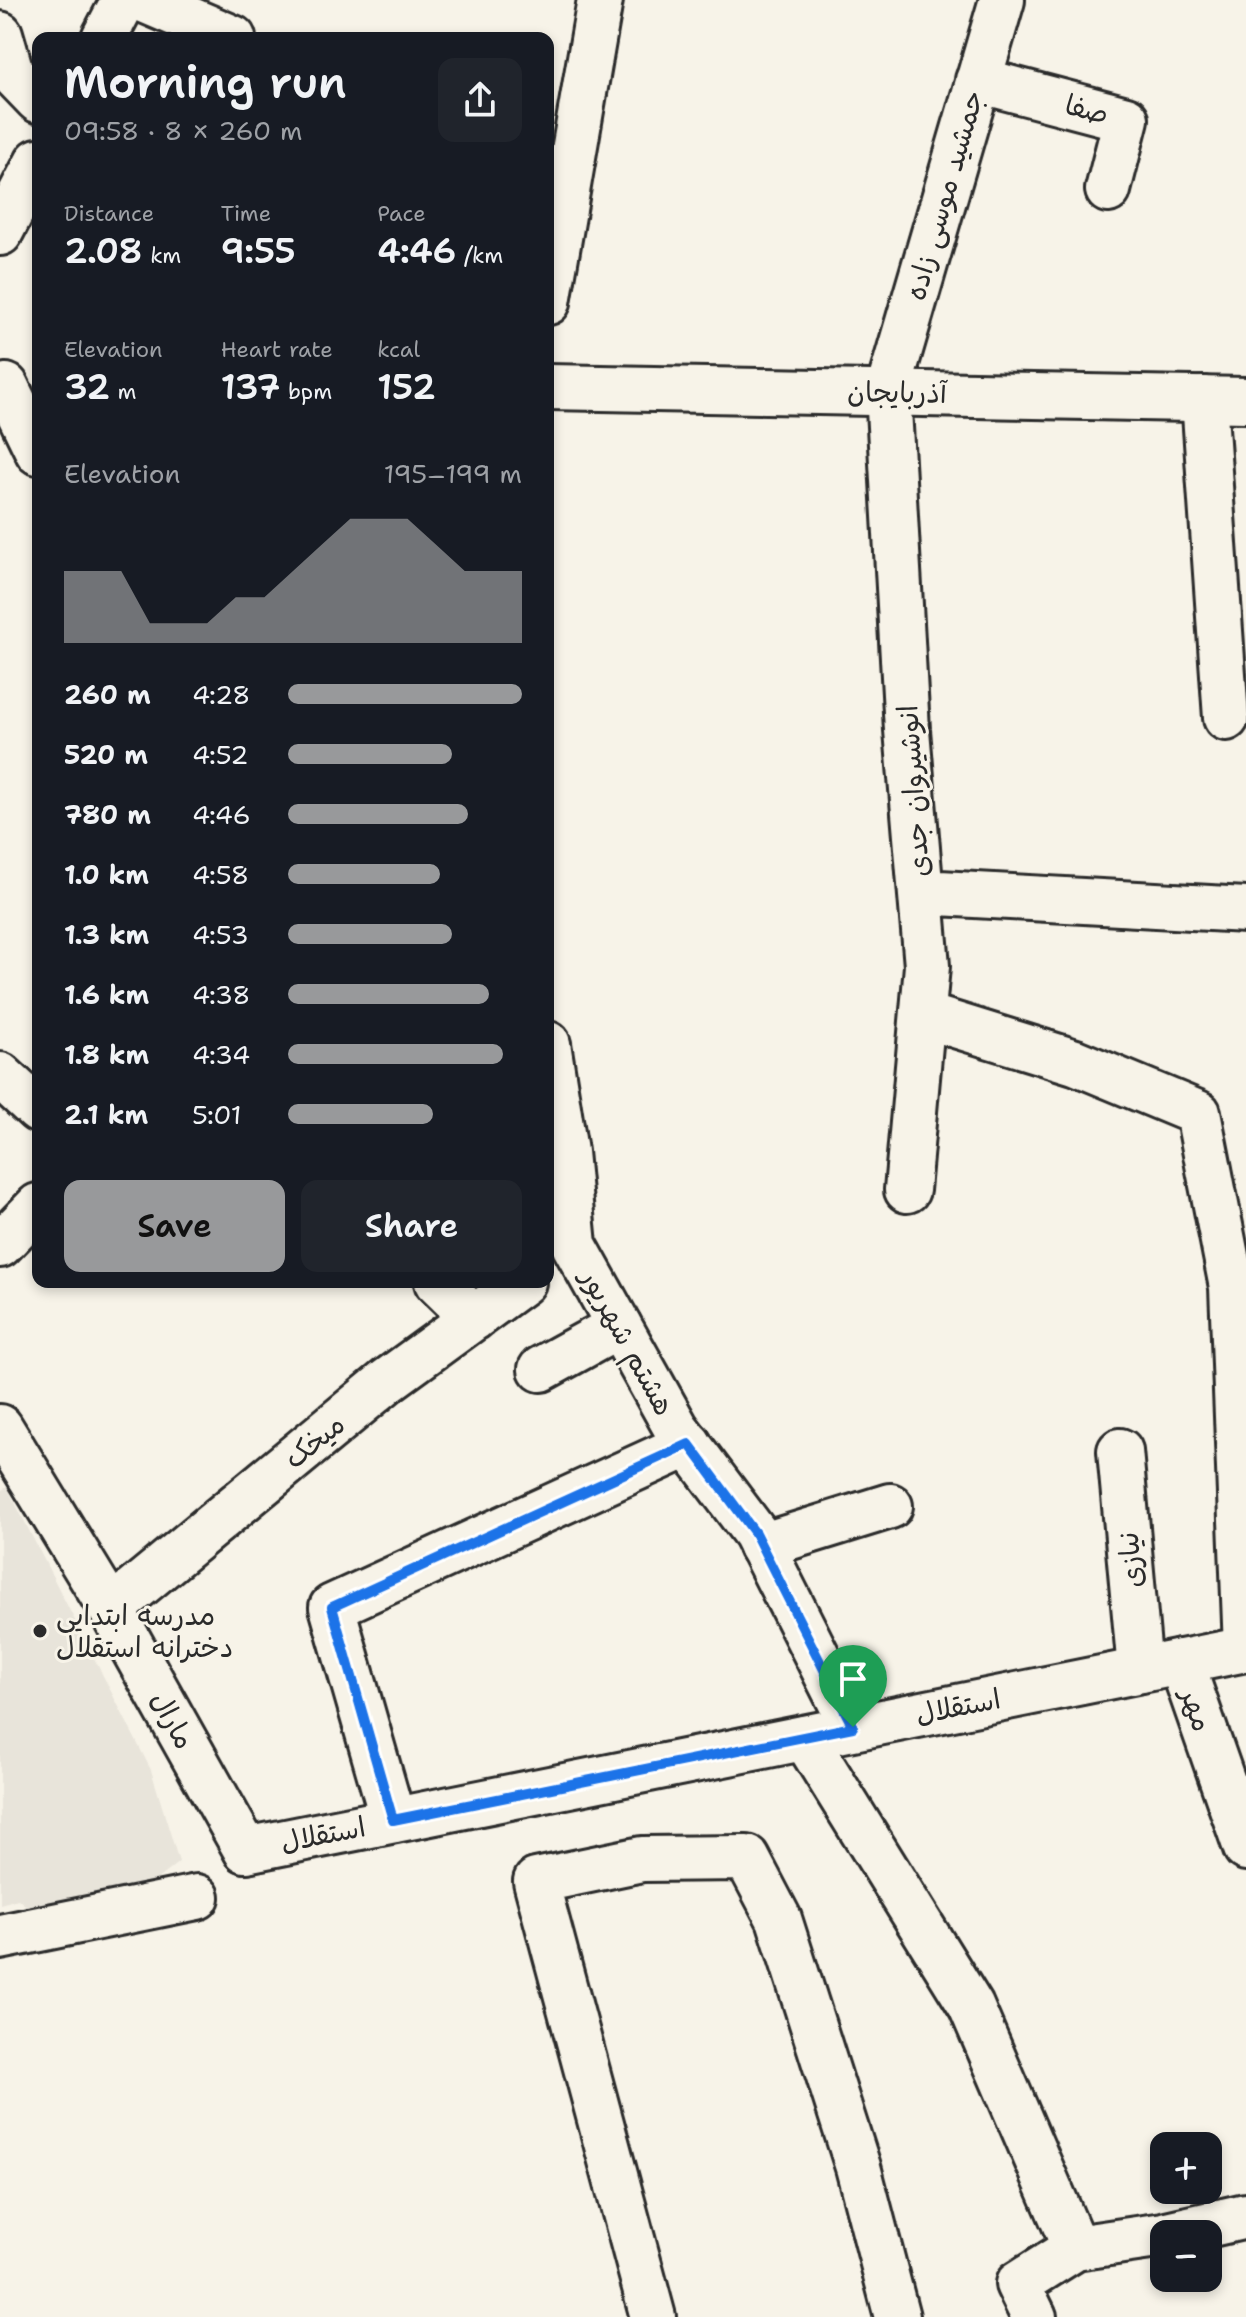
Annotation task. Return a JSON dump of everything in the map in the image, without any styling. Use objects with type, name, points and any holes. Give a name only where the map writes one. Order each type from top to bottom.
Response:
[{"type":"street","points":[[107,32],[124,0]]},
{"type":"street","points":[[144,0],[219,32]]},
{"type":"street","points":[[554,267],[600,0]]},
{"type":"street","name":"جمشید موسی زاده","points":[[888,391],[1002,0]]},
{"type":"street","points":[[0,34],[11,72],[32,94]]},
{"type":"street","name":"صفا","points":[[978,80],[1126,119],[1108,190]]},
{"type":"street","points":[[0,233],[32,172]]},
{"type":"street","points":[[15,385],[32,435]]},
{"type":"street","name":"آذربایجان","points":[[554,387],[1225,399]]},
{"type":"street","name":"انوشیروان جدی","points":[[888,391],[907,730],[927,966],[907,1190]]},
{"type":"street","points":[[1225,399],[1226,718]]},
{"type":"street","points":[[921,892],[1246,910]]},
{"type":"street","points":[[923,1015],[1075,1062],[1198,1113],[1232,1287],[1246,1649]]},
{"type":"street","points":[[2,1060],[32,1102]]},
{"type":"street","points":[[554,1082],[565,1152],[557,1247]]},
{"type":"street","points":[[0,1245],[32,1212]]},
{"type":"street","name":"هشتم شهریور","points":[[557,1247],[619,1326],[689,1444],[755,1533],[853,1727]]},
{"type":"street","points":[[443,1288],[474,1318]]},
{"type":"street","name":"میخک","points":[[111,1609],[387,1381],[515,1288]]},
{"type":"street","points":[[541,1369],[619,1326]]},
{"type":"street","points":[[393,1820],[332,1607],[689,1444]]},
{"type":"street","name":"نیازی","points":[[1120,1451],[1160,1666]]},
{"type":"street","name":"مارال","points":[[7,1453],[111,1609],[246,1850]]},
{"type":"street","points":[[761,1546],[890,1506]]},
{"type":"street","name":"استقلال","points":[[246,1850],[1246,1649]]},
{"type":"street","name":"مهر","points":[[1160,1666],[1246,1848]]},
{"type":"street","points":[[805,1738],[971,2006],[1075,2248]]},
{"type":"street","points":[[653,2317],[536,1881],[642,1859],[747,1858],[779,1919],[789,1949],[858,2167],[897,2317]]},
{"type":"street","points":[[0,1937],[197,1897]]},
{"type":"street","points":[[1222,2221],[1246,2216]]},
{"type":"street","points":[[1034,2317],[1018,2284],[1075,2248],[1150,2236]]},
{"type":"shaded area","name":"مدرسه ابتدایی دخترانه استقلال","points":[[7,1487],[151,1770],[179,1862],[137,1895],[32,1911],[18,1899],[0,1904],[0,1491]]},
{"type":"place","name":"مدرسه ابتدایی دخترانه استقلال","points":[[40,1631]]},
{"type":"route","points":[[689,1444],[755,1533],[853,1727],[393,1820],[332,1607],[689,1444]]}]
